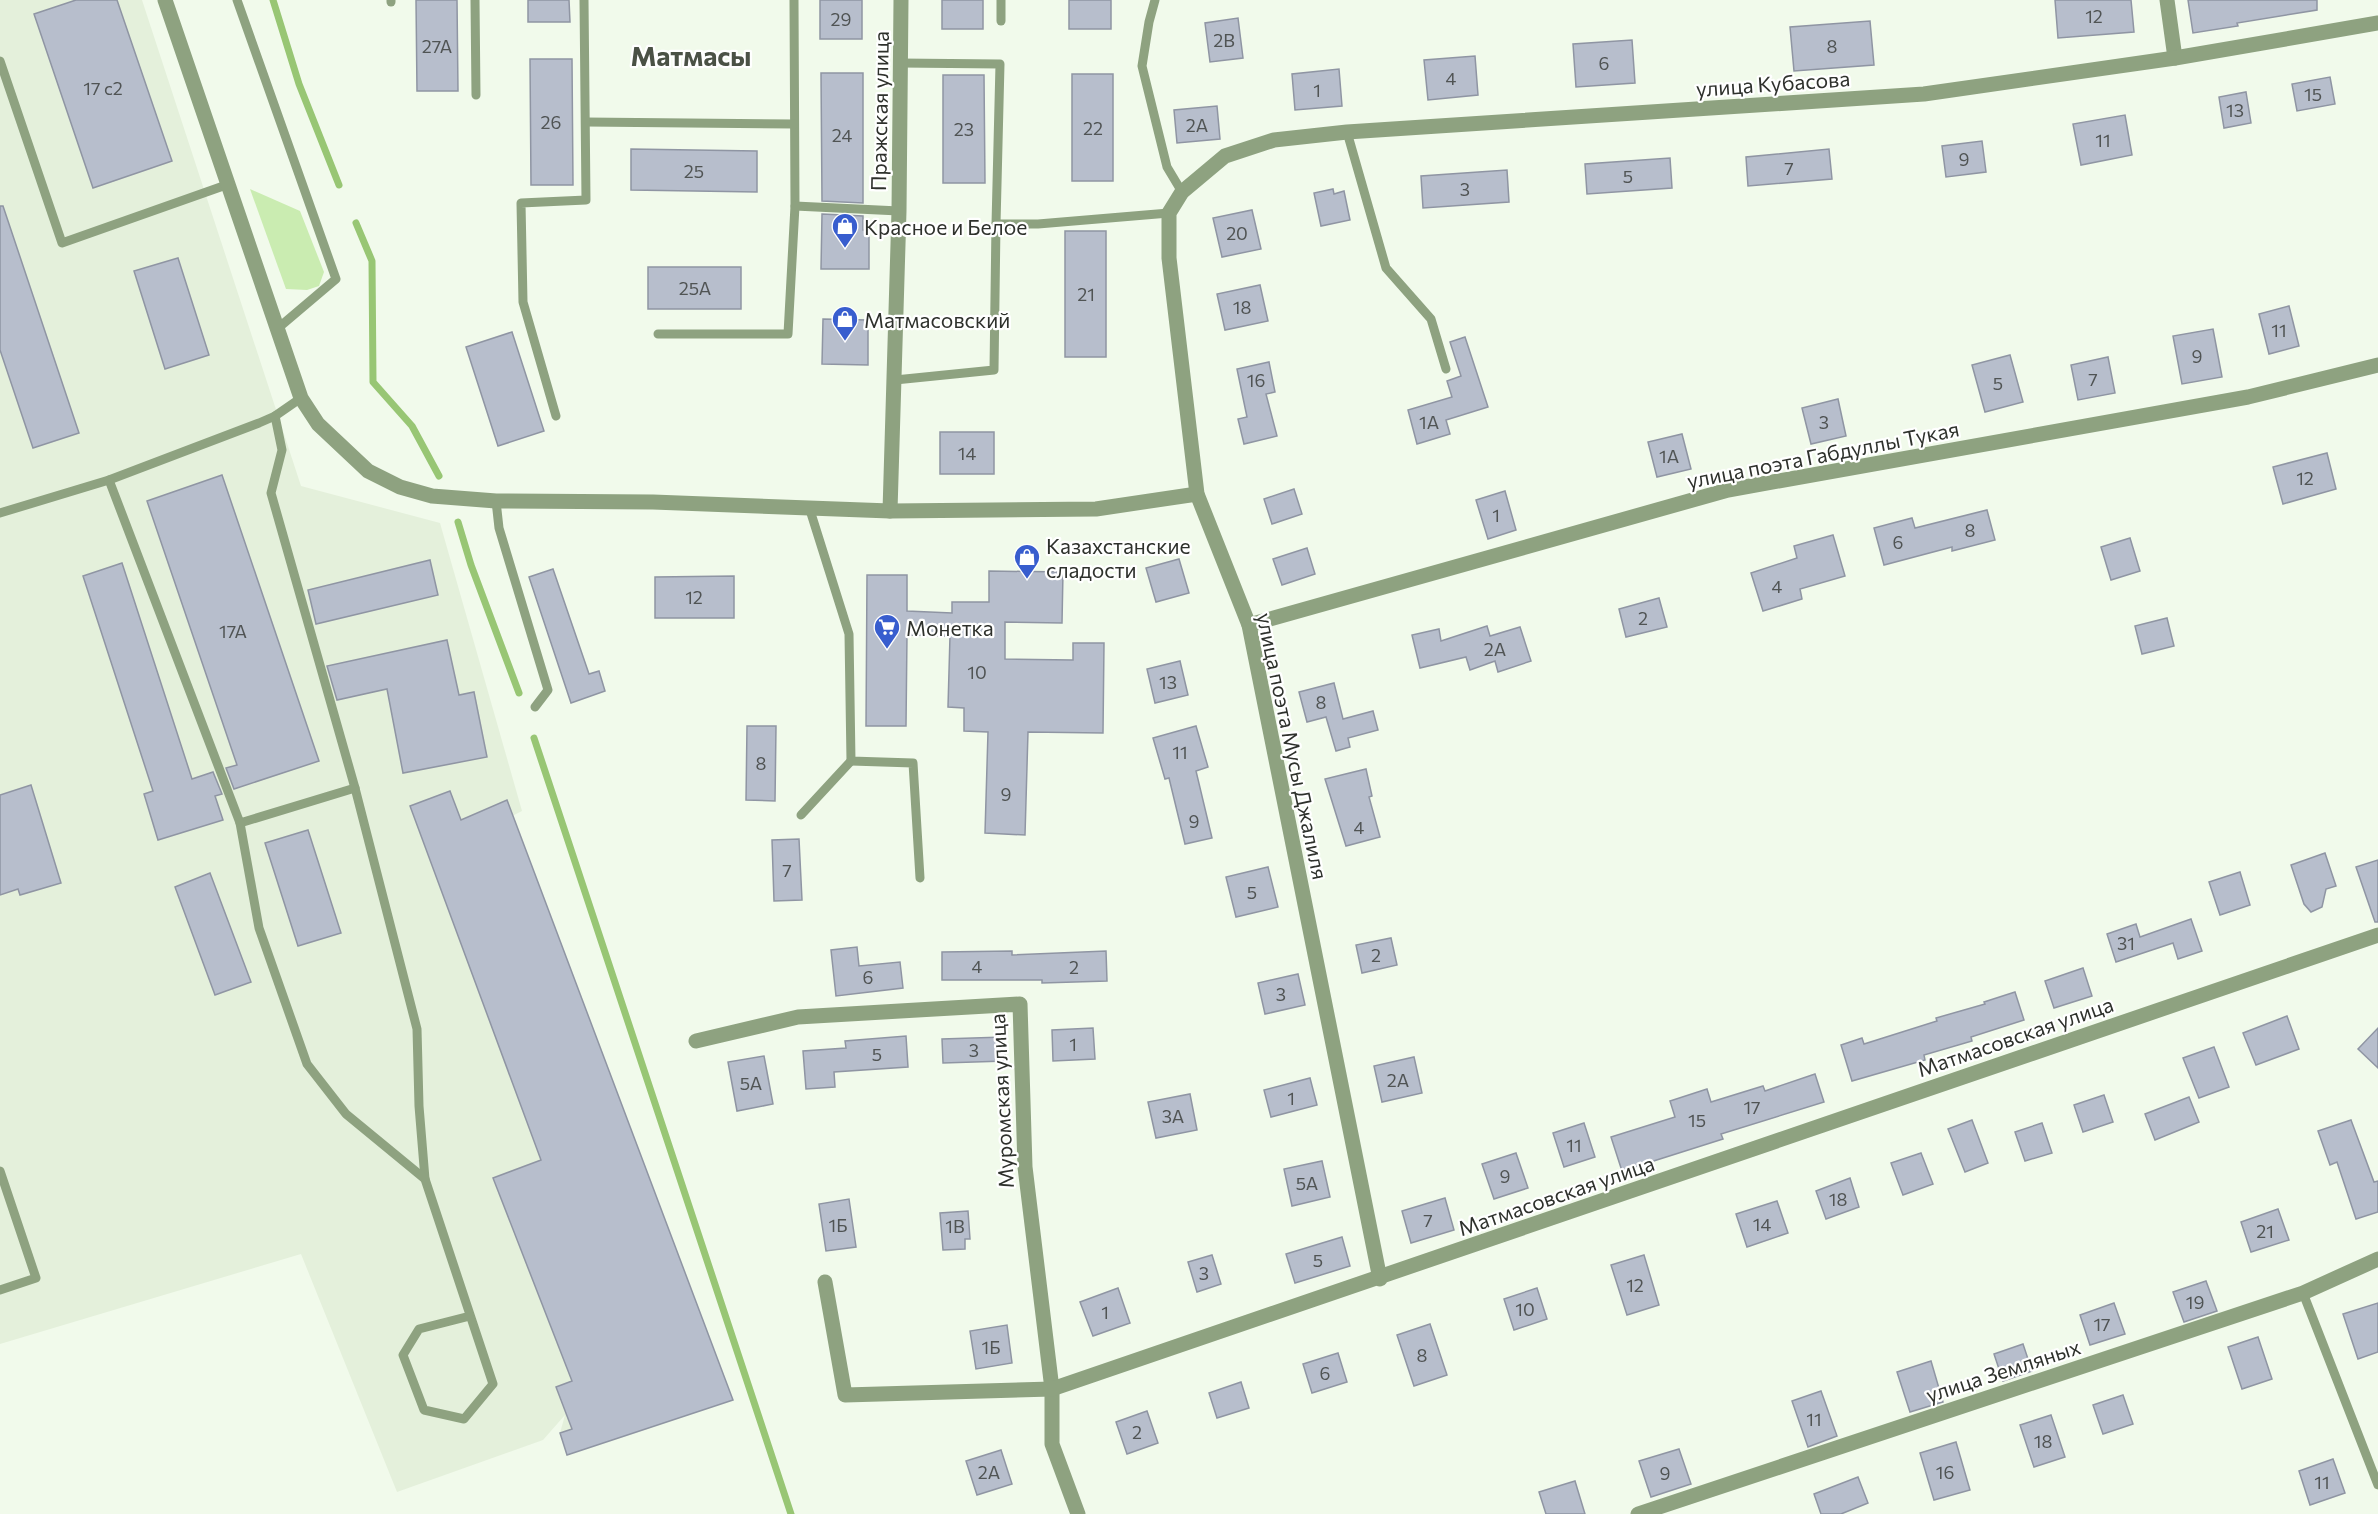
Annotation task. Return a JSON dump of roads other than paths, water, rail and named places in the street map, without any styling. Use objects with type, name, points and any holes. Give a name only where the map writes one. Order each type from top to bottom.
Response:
[{"type":"street","points":[[165,0],[301,398],[318,424],[368,471],[400,488],[432,496],[496,501],[652,502],[890,511],[1096,509],[1197,494]]},
{"type":"street","name":"Пражская улица","points":[[890,511],[899,210],[901,0]]},
{"type":"street","points":[[2167,0],[2175,58]]},
{"type":"street","name":"улица Кубасова","points":[[1182,192],[1225,156],[1274,140],[1347,132],[1924,94],[2175,58],[2378,23]]},
{"type":"street","points":[[1169,213],[1182,192]]},
{"type":"street","name":"улица поэта Мусы Джалиля","points":[[1169,213],[1169,258],[1197,494],[1249,625],[1380,1279]]},
{"type":"street","name":"улица поэта Габдуллы Тукая","points":[[1249,625],[1728,490],[2248,397],[2378,365]]},
{"type":"street","name":"Матмасовская улица","points":[[825,1282],[845,1395],[1052,1389],[1380,1279],[2378,935]]},
{"type":"street","name":"Муромская улица","points":[[696,1041],[798,1017],[1020,1004],[1024,1167],[1052,1389],[1052,1443],[1078,1514]]},
{"type":"street","name":"улица Земляных","points":[[1638,1514],[2303,1293],[2378,1259]]},
{"type":"lane","points":[[237,0],[336,279],[277,329]]},
{"type":"lane","points":[[475,0],[476,95]]},
{"type":"lane","points":[[556,416],[523,302],[521,203],[586,200],[584,0]]},
{"type":"lane","points":[[658,334],[788,334],[795,206],[794,0]]},
{"type":"lane","points":[[1001,0],[1001,21]]},
{"type":"lane","points":[[1155,0],[1142,66],[1167,167],[1182,192]]},
{"type":"lane","points":[[0,61],[62,243],[228,184]]},
{"type":"lane","points":[[895,380],[994,370],[1000,64],[900,63]]},
{"type":"lane","points":[[586,122],[794,124]]},
{"type":"lane","points":[[1347,132],[1386,268],[1431,319],[1446,369]]},
{"type":"lane","points":[[795,206],[899,210]]},
{"type":"lane","points":[[996,224],[1038,224],[1169,213]]},
{"type":"lane","points":[[0,513],[109,480],[275,416],[301,398]]},
{"type":"lane","points":[[275,416],[282,450],[271,493],[355,788],[417,1029],[419,1106],[425,1179],[493,1384],[464,1419],[424,1410],[403,1355],[419,1329],[470,1316]]},
{"type":"lane","points":[[109,480],[240,823],[259,928],[307,1064],[346,1114],[425,1179]]},
{"type":"lane","points":[[496,501],[499,528],[548,690],[535,707]]},
{"type":"lane","points":[[801,815],[851,761],[849,634],[809,507]]},
{"type":"lane","points":[[851,761],[913,763],[920,878]]},
{"type":"lane","points":[[240,823],[355,788]]},
{"type":"lane","points":[[0,1171],[36,1278],[0,1290]]},
{"type":"lane","points":[[2303,1293],[2378,1485]]},
{"type":"waterway","points":[[273,0],[299,84],[339,185]]},
{"type":"waterway","points":[[356,223],[372,261],[373,382],[412,426],[439,476]]},
{"type":"waterway","points":[[458,522],[471,565],[519,693]]},
{"type":"waterway","points":[[534,738],[791,1514]]},
{"type":"place","name":"Красное и Белое","points":[[845,249]]},
{"type":"place","name":"Матмасовский","points":[[845,342]]},
{"type":"place","name":"Казахстанские сладости","points":[[1027,580]]},
{"type":"place","name":"Монетка","points":[[887,650]]},
{"type":"district","name":"Матмасы","points":[[691,55]]}]
